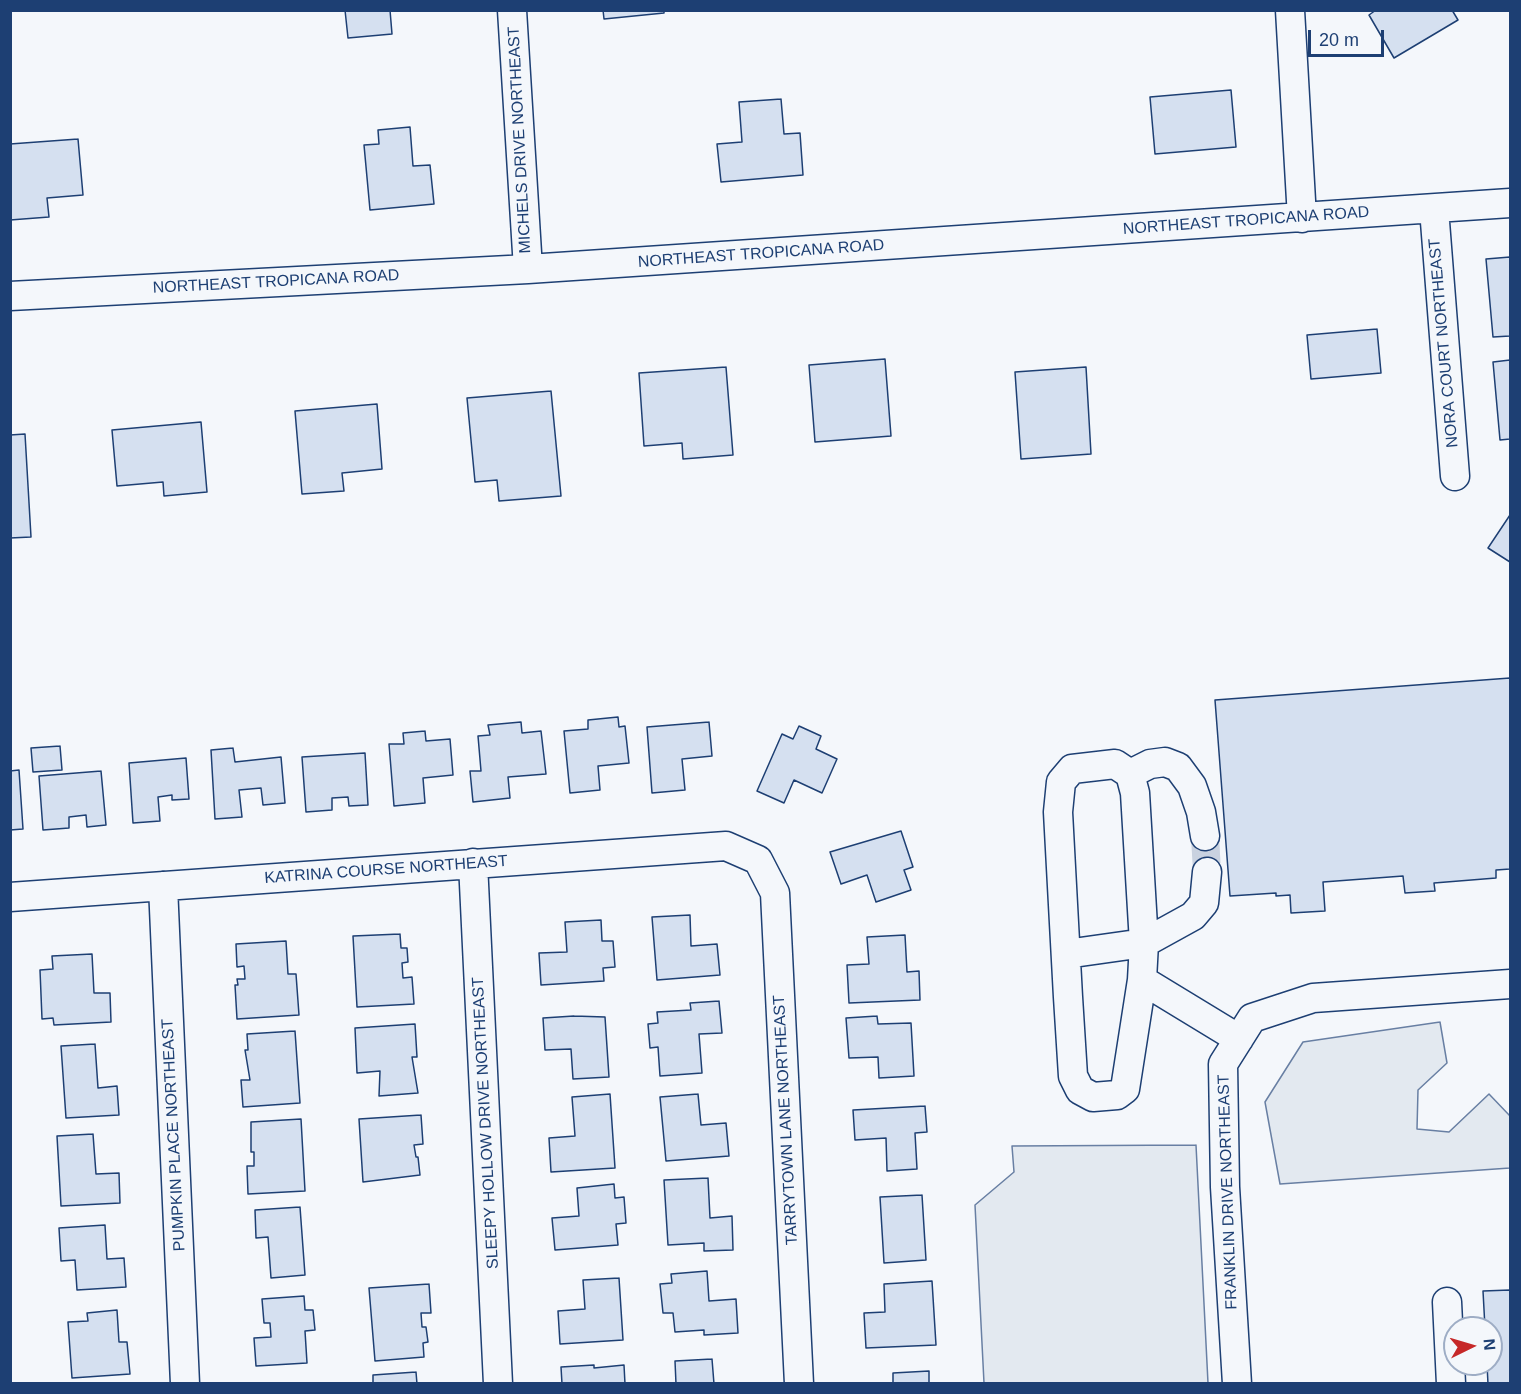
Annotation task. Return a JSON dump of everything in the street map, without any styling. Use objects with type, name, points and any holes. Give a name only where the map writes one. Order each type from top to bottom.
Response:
[{"type":"street","name":"MICHELS DRIVE NORTHEAST","points":[[512,10],[528,269]]},
{"type":"street","points":[[1290,10],[1302,218]]},
{"type":"street","name":"NORTHEAST TROPICANA ROAD","points":[[10,296],[528,269],[1510,203]]},
{"type":"street","name":"NORA COURT NORTHEAST","points":[[1434,209],[1455,476]]},
{"type":"street","points":[[1130,774],[1150,764],[1165,762],[1178,767],[1192,786],[1201,812],[1205,836]]},
{"type":"street","points":[[1115,764],[1130,774],[1135,793],[1144,943],[1142,980],[1125,1089],[1117,1095],[1093,1097],[1080,1090],[1073,1076],[1058,812],[1061,782],[1072,769],[1115,764]]},
{"type":"street","name":"KATRINA COURSE NORTHEAST","points":[[10,897],[726,846],[758,860]]},
{"type":"street","name":"TARRYTOWN LANE NORTHEAST","points":[[758,860],[775,893],[799,1383]]},
{"type":"street","name":"SLEEPY HOLLOW DRIVE NORTHEAST","points":[[473,863],[498,1383]]},
{"type":"street","points":[[1066,954],[1144,943],[1193,916],[1204,903],[1207,872]]},
{"type":"street","name":"PUMPKIN PLACE NORTHEAST","points":[[163,886],[185,1383]]},
{"type":"street","points":[[1142,980],[1239,1039]]},
{"type":"street","name":"FRANKLIN DRIVE NORTHEAST","points":[[1237,1383],[1225,1187],[1223,1064],[1252,1018],[1312,998],[1510,984]]},
{"type":"street","points":[[1447,1302],[1451,1383]]},
{"type":"shaded area","points":[[1440,1022],[1447,1063],[1418,1090],[1417,1129],[1449,1132],[1489,1094],[1510,1116],[1510,1168],[1280,1184],[1265,1102],[1303,1042]]},
{"type":"shaded area","points":[[1196,1145],[1208,1383],[984,1383],[975,1205],[1014,1172],[1012,1146]]},
{"type":"building","points":[[345,10],[390,10],[392,34],[348,38]]},
{"type":"building","points":[[603,10],[664,10],[664,13],[604,19]]},
{"type":"building","points":[[1376,10],[1452,10],[1458,20],[1394,58],[1369,15]]},
{"type":"building","points":[[1231,90],[1236,147],[1155,154],[1150,97]]},
{"type":"building","points":[[781,99],[784,134],[800,133],[803,175],[721,182],[717,144],[742,142],[739,102]]},
{"type":"building","points":[[410,127],[413,166],[430,165],[434,204],[370,210],[364,145],[379,144],[378,130]]},
{"type":"building","points":[[78,139],[83,195],[47,198],[49,217],[10,220],[10,144]]},
{"type":"building","points":[[1510,257],[1510,336],[1493,337],[1486,259]]},
{"type":"building","points":[[1377,329],[1381,373],[1311,379],[1307,335]]},
{"type":"building","points":[[885,359],[891,436],[815,442],[809,365]]},
{"type":"building","points":[[1510,360],[1510,439],[1500,440],[1493,362]]},
{"type":"building","points":[[726,367],[733,455],[683,459],[682,443],[644,446],[639,373]]},
{"type":"building","points":[[1086,367],[1091,454],[1021,459],[1015,372]]},
{"type":"building","points":[[551,391],[561,496],[499,501],[497,480],[475,482],[467,398]]},
{"type":"building","points":[[377,404],[382,469],[342,473],[344,491],[302,494],[295,411]]},
{"type":"building","points":[[201,422],[207,492],[164,496],[163,482],[117,486],[112,430]]},
{"type":"building","points":[[25,434],[31,537],[10,538],[10,435]]},
{"type":"building","points":[[1510,515],[1510,562],[1488,548]]},
{"type":"building","points":[[1510,678],[1510,869],[1496,870],[1496,878],[1434,883],[1435,891],[1405,893],[1403,876],[1323,882],[1325,911],[1291,913],[1290,895],[1276,896],[1276,893],[1230,896],[1215,700]]},
{"type":"building","points":[[618,717],[619,727],[625,726],[629,763],[598,766],[600,790],[570,793],[564,731],[588,729],[588,720]]},
{"type":"building","points":[[521,722],[522,733],[541,731],[546,774],[508,777],[510,798],[473,802],[470,771],[481,771],[478,736],[490,735],[488,725]]},
{"type":"building","points":[[709,722],[712,756],[682,759],[685,790],[652,793],[647,727]]},
{"type":"building","points":[[799,726],[821,736],[816,749],[837,759],[822,793],[794,780],[784,803],[757,791],[782,734],[793,739]]},
{"type":"building","points":[[425,731],[426,741],[450,739],[453,775],[423,778],[425,803],[394,806],[389,744],[404,744],[403,733]]},
{"type":"building","points":[[60,746],[62,770],[33,772],[31,748]]},
{"type":"building","points":[[233,748],[235,762],[281,757],[285,803],[263,805],[261,788],[239,790],[242,817],[215,819],[211,750]]},
{"type":"building","points":[[365,753],[368,805],[349,806],[348,797],[332,798],[332,810],[306,812],[302,757]]},
{"type":"building","points":[[186,758],[189,799],[172,800],[172,795],[158,797],[160,821],[133,823],[129,763]]},
{"type":"building","points":[[19,770],[23,829],[10,830],[10,771]]},
{"type":"building","points":[[101,771],[106,825],[87,827],[86,815],[69,817],[69,828],[43,830],[39,776]]},
{"type":"building","points":[[901,831],[913,867],[904,870],[911,890],[876,902],[867,875],[841,884],[830,852]]},
{"type":"building","points":[[690,915],[691,946],[717,944],[720,975],[657,980],[652,917]]},
{"type":"building","points":[[601,920],[602,941],[613,941],[615,967],[603,968],[604,981],[541,985],[539,953],[567,952],[565,922]]},
{"type":"building","points":[[400,934],[401,948],[407,948],[408,962],[402,963],[403,978],[412,977],[414,1004],[357,1007],[353,936]]},
{"type":"building","points":[[905,935],[907,972],[919,971],[920,1000],[849,1003],[847,965],[869,964],[867,937]]},
{"type":"building","points":[[286,941],[288,974],[296,974],[299,1015],[237,1019],[235,985],[238,985],[237,979],[245,979],[244,966],[237,967],[236,944]]},
{"type":"building","points":[[92,954],[94,993],[110,993],[111,1022],[54,1025],[53,1018],[42,1019],[40,970],[53,969],[52,956]]},
{"type":"building","points":[[719,1001],[722,1033],[699,1034],[702,1073],[660,1076],[658,1047],[650,1048],[648,1024],[658,1023],[657,1012],[691,1010],[690,1003]]},
{"type":"building","points":[[877,1016],[878,1024],[911,1023],[914,1076],[879,1078],[878,1057],[849,1058],[846,1018]]},
{"type":"building","points":[[605,1017],[609,1077],[573,1079],[571,1049],[545,1050],[543,1018]]},
{"type":"building","points":[[415,1024],[417,1057],[412,1057],[418,1093],[379,1096],[380,1071],[357,1073],[355,1028]]},
{"type":"building","points":[[295,1031],[300,1103],[243,1107],[241,1080],[250,1080],[245,1050],[248,1050],[247,1034]]},
{"type":"building","points":[[95,1044],[98,1088],[117,1086],[119,1115],[66,1118],[61,1046]]},
{"type":"building","points":[[610,1094],[615,1168],[551,1172],[549,1138],[575,1136],[572,1097]]},
{"type":"building","points":[[698,1094],[701,1125],[726,1123],[729,1156],[666,1161],[660,1097]]},
{"type":"building","points":[[925,1106],[927,1132],[915,1133],[917,1169],[887,1171],[886,1138],[855,1140],[853,1110]]},
{"type":"building","points":[[421,1115],[423,1144],[414,1145],[420,1175],[363,1182],[359,1119]]},
{"type":"building","points":[[301,1119],[305,1191],[248,1194],[247,1166],[254,1166],[254,1152],[251,1152],[251,1122]]},
{"type":"building","points":[[93,1134],[96,1174],[119,1173],[120,1203],[61,1206],[57,1136]]},
{"type":"building","points":[[708,1178],[710,1218],[732,1216],[733,1250],[704,1251],[704,1243],[668,1245],[664,1180]]},
{"type":"building","points":[[614,1184],[615,1198],[624,1197],[626,1223],[616,1224],[618,1245],[555,1250],[552,1218],[579,1216],[577,1188]]},
{"type":"building","points":[[922,1195],[926,1260],[884,1263],[880,1197]]},
{"type":"building","points":[[300,1207],[305,1275],[271,1278],[268,1237],[256,1238],[255,1210]]},
{"type":"building","points":[[105,1225],[107,1259],[124,1258],[126,1287],[77,1290],[75,1260],[61,1261],[59,1228]]},
{"type":"building","points":[[707,1271],[709,1301],[736,1299],[738,1333],[704,1335],[704,1330],[675,1332],[673,1313],[663,1313],[660,1284],[672,1283],[671,1274]]},
{"type":"building","points":[[619,1278],[623,1340],[560,1344],[558,1311],[585,1309],[583,1280]]},
{"type":"building","points":[[932,1281],[936,1345],[866,1348],[864,1313],[885,1312],[884,1284]]},
{"type":"building","points":[[429,1284],[431,1313],[421,1313],[422,1327],[426,1327],[428,1342],[423,1343],[424,1357],[375,1361],[369,1288]]},
{"type":"building","points":[[1510,1290],[1510,1384],[1488,1384],[1488,1376],[1503,1376],[1503,1316],[1484,1316],[1483,1291]]},
{"type":"building","points":[[304,1296],[305,1310],[313,1310],[315,1330],[305,1331],[307,1363],[256,1366],[254,1338],[271,1337],[270,1323],[264,1323],[262,1299]]},
{"type":"building","points":[[117,1310],[119,1342],[127,1342],[130,1374],[72,1378],[68,1322],[88,1321],[87,1313]]},
{"type":"building","points":[[712,1359],[714,1384],[676,1384],[675,1361]]},
{"type":"building","points":[[594,1365],[594,1368],[624,1365],[625,1384],[562,1384],[561,1367]]},
{"type":"building","points":[[929,1371],[929,1384],[893,1384],[893,1373]]},
{"type":"building","points":[[416,1372],[417,1384],[373,1384],[373,1375]]},
{"type":"tunnel","points":[[1205,836],[1207,872]]}]
